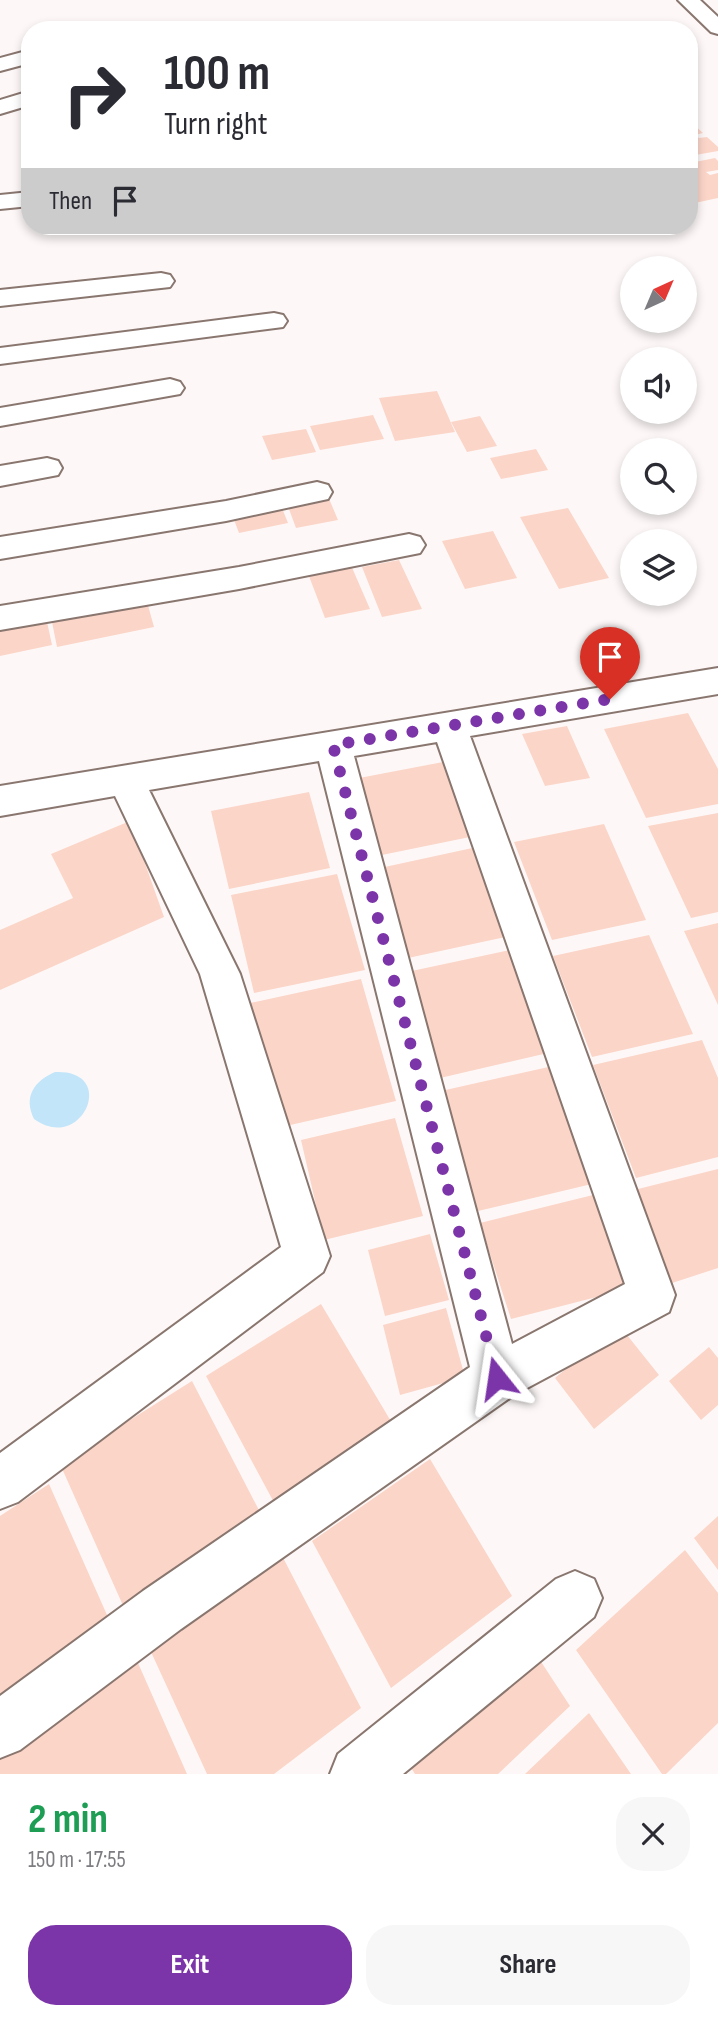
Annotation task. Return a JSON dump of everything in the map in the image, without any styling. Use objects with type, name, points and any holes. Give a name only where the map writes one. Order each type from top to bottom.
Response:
[{"type":"street","points":[[688,0],[718,28]]},
{"type":"street","points":[[0,65],[21,59]]},
{"type":"street","points":[[0,107],[21,101]]},
{"type":"street","points":[[0,202],[21,200]]},
{"type":"street","points":[[0,298],[162,281]]},
{"type":"street","points":[[0,356],[274,321]]},
{"type":"street","points":[[0,417],[170,388]]},
{"type":"street","points":[[0,476],[47,468]]},
{"type":"street","points":[[0,548],[226,511],[317,492]]},
{"type":"street","points":[[0,618],[239,578],[409,545]]},
{"type":"street","points":[[0,801],[718,681]]},
{"type":"street","points":[[0,1730],[162,1610],[497,1378],[652,1295],[449,726]]},
{"type":"street","points":[[333,745],[497,1378]]},
{"type":"street","points":[[0,1484],[307,1256],[220,974],[126,780]]},
{"type":"street","points":[[358,1774],[575,1598]]},
{"type":"water","points":[[55,1072],[74,1075],[85,1083],[89,1095],[86,1108],[79,1119],[67,1126],[51,1127],[34,1119],[31,1111],[32,1091],[41,1080]]},
{"type":"building","points":[[698,137],[707,137],[718,147],[718,151],[698,155]]},
{"type":"building","points":[[715,158],[718,161],[718,170],[706,172],[710,175],[718,173],[718,198],[698,202],[698,161]]},
{"type":"building","points":[[437,391],[455,432],[395,441],[379,398]]},
{"type":"building","points":[[373,415],[384,439],[320,450],[310,426]]},
{"type":"building","points":[[480,416],[497,446],[467,452],[451,422]]},
{"type":"building","points":[[306,429],[316,452],[272,460],[262,436]]},
{"type":"building","points":[[536,449],[548,470],[501,479],[490,458]]},
{"type":"building","points":[[327,494],[338,520],[296,528],[286,501]]},
{"type":"building","points":[[280,503],[288,523],[239,533],[231,512]]},
{"type":"building","points":[[568,508],[609,578],[559,589],[520,517]]},
{"type":"building","points":[[493,531],[517,578],[465,589],[442,541]]},
{"type":"building","points":[[399,560],[422,609],[382,617],[362,567]]},
{"type":"building","points":[[350,563],[370,609],[325,618],[307,571]]},
{"type":"building","points":[[146,598],[154,627],[57,647],[51,617]]},
{"type":"building","points":[[46,617],[52,645],[0,656],[0,626]]},
{"type":"building","points":[[688,713],[718,769],[718,804],[646,818],[604,729]]},
{"type":"building","points":[[567,726],[590,778],[545,786],[522,734]]},
{"type":"building","points":[[443,762],[470,837],[377,856],[354,779]]},
{"type":"building","points":[[309,792],[330,868],[229,889],[211,811]]},
{"type":"building","points":[[718,813],[718,912],[691,918],[648,826]]},
{"type":"building","points":[[130,821],[164,917],[0,990],[0,930],[73,898],[51,854]]},
{"type":"building","points":[[604,824],[646,920],[552,940],[514,842]]},
{"type":"building","points":[[477,847],[510,936],[408,958],[380,868]]},
{"type":"building","points":[[337,874],[365,970],[254,993],[231,895]]},
{"type":"building","points":[[718,923],[718,1005],[684,931]]},
{"type":"building","points":[[649,935],[693,1034],[592,1057],[553,956]]},
{"type":"building","points":[[510,950],[548,1053],[440,1078],[407,972]]},
{"type":"building","points":[[361,979],[396,1101],[277,1128],[250,1003]]},
{"type":"building","points":[[702,1040],[718,1078],[718,1157],[636,1178],[593,1065]]},
{"type":"building","points":[[553,1066],[596,1183],[478,1211],[441,1091]]},
{"type":"building","points":[[395,1118],[423,1216],[324,1240],[301,1140]]},
{"type":"building","points":[[718,1169],[718,1268],[666,1285],[630,1191]]},
{"type":"building","points":[[597,1194],[632,1288],[511,1319],[480,1223]]},
{"type":"building","points":[[430,1234],[449,1300],[385,1316],[368,1250]]},
{"type":"building","points":[[321,1304],[395,1428],[277,1508],[206,1376]]},
{"type":"building","points":[[446,1308],[465,1377],[400,1395],[383,1325]]},
{"type":"building","points":[[619,1325],[659,1375],[594,1429],[555,1378]]},
{"type":"building","points":[[709,1347],[718,1358],[718,1405],[701,1420],[669,1381]]},
{"type":"building","points":[[192,1381],[262,1516],[125,1610],[60,1464]]},
{"type":"building","points":[[430,1459],[512,1596],[391,1688],[312,1541]]},
{"type":"building","points":[[49,1484],[111,1624],[0,1699],[0,1516]]},
{"type":"building","points":[[718,1516],[718,1570],[694,1538]]},
{"type":"building","points":[[278,1548],[361,1708],[274,1774],[207,1774],[146,1641]]},
{"type":"building","points":[[685,1550],[718,1593],[718,1723],[666,1774],[662,1774],[576,1650]]},
{"type":"building","points":[[532,1648],[570,1706],[498,1774],[415,1774],[406,1760]]},
{"type":"building","points":[[138,1663],[187,1774],[0,1774],[0,1760]]},
{"type":"building","points":[[589,1713],[631,1774],[525,1774]]},
{"type":"route","points":[[497,1378],[333,745],[610,699]]}]
